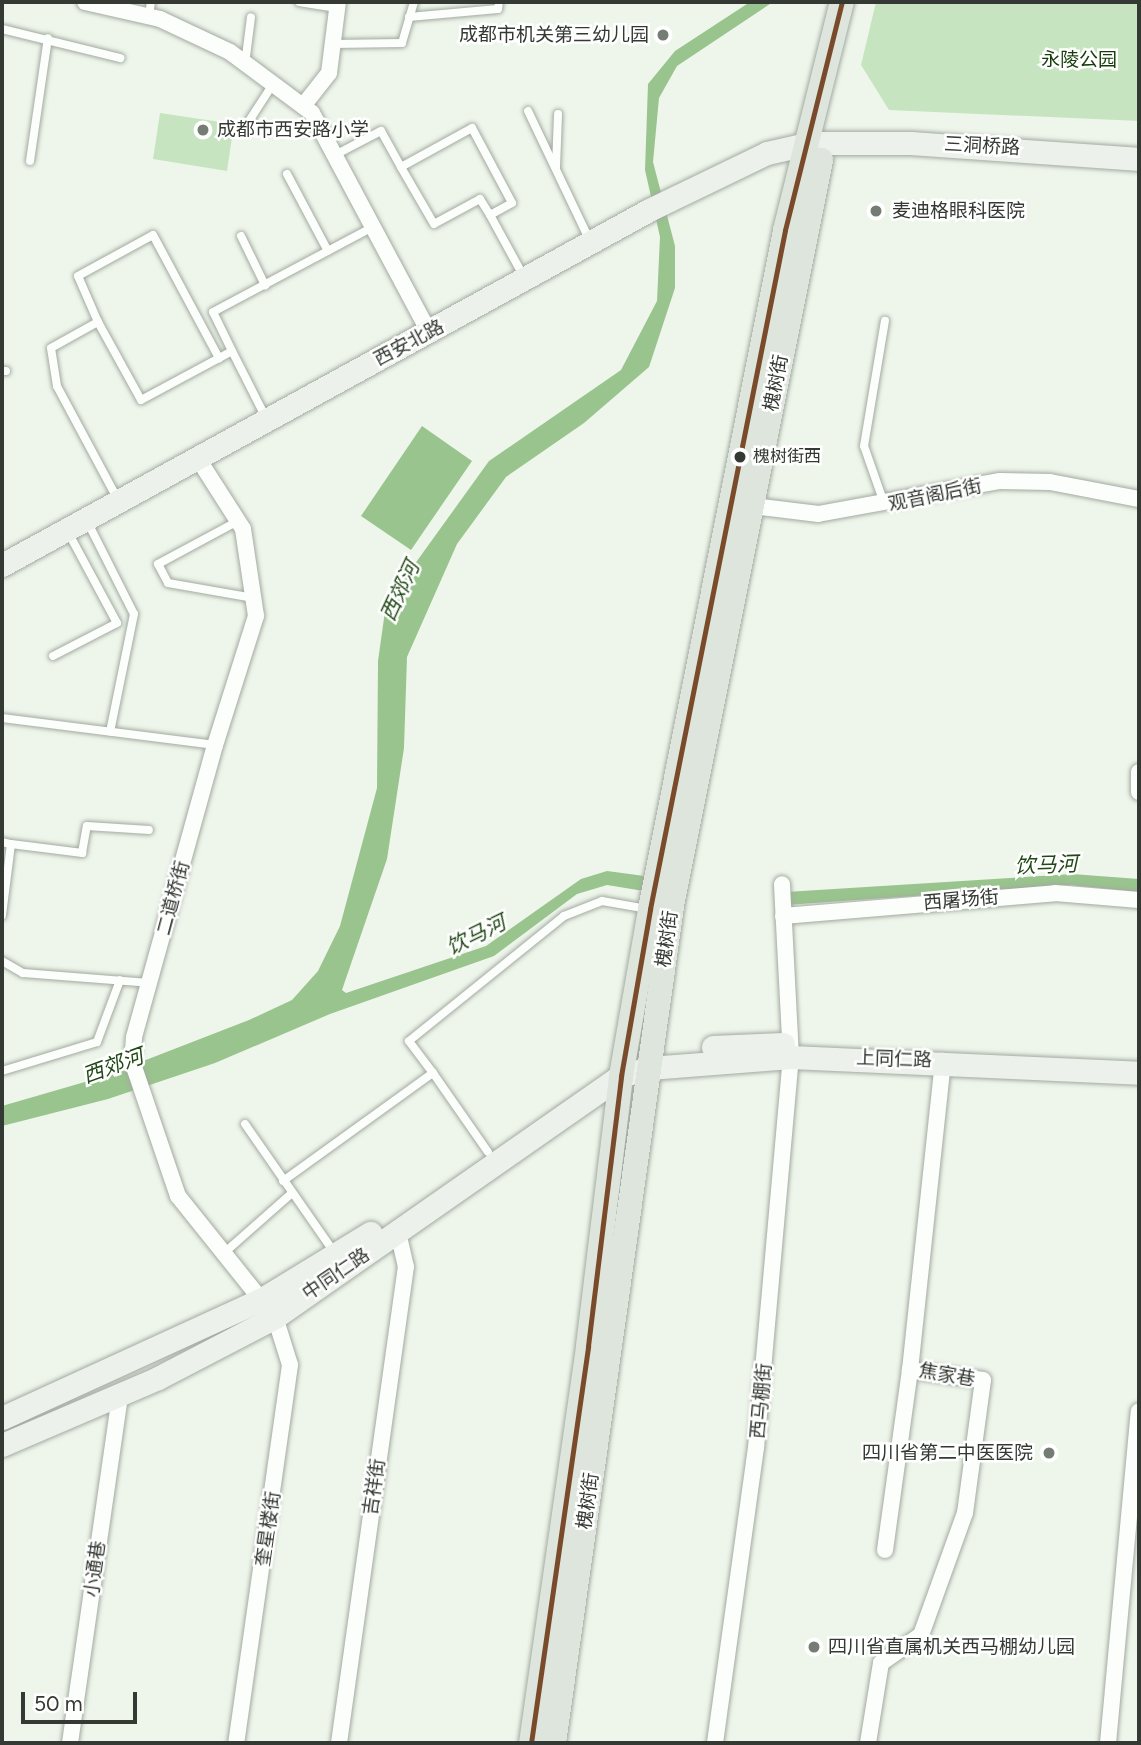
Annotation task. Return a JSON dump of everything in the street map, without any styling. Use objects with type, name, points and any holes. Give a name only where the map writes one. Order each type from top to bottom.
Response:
[{"type":"main road","points":[[817,143],[842,2]]},
{"type":"main road","points":[[817,143],[856,2]]},
{"type":"main road","name":"槐树街","points":[[531,1743],[588,1346],[623,1066],[650,909],[741,505],[817,143]]},
{"type":"main road","name":"槐树街","points":[[554,1743],[673,900],[741,505]]},
{"type":"street","points":[[85,2],[150,9],[245,64],[312,113],[429,332]]},
{"type":"street","points":[[303,106],[329,73],[338,5]]},
{"type":"street","name":"三洞桥路","points":[[817,143],[994,146],[1139,159]]},
{"type":"street","name":"西安北路","points":[[2,565],[692,187],[757,156],[817,143]]},
{"type":"street","name":"二道桥街","points":[[197,457],[243,529],[256,616],[215,745],[132,1051],[141,1099],[178,1196],[268,1308]]},
{"type":"street","name":"观音阁后街","points":[[741,505],[818,514],[885,506],[1000,481],[1050,482],[1139,499]]},
{"type":"street","points":[[1139,772],[1139,792]]},
{"type":"street","points":[[782,884],[791,1050],[935,1046],[1139,1060]]},
{"type":"street","name":"西屠场街","points":[[783,916],[1055,893],[1139,900]]},
{"type":"street","name":"上同仁路","points":[[650,1060],[791,1050],[1139,1073]]},
{"type":"street","name":"西马棚街","points":[[715,1743],[756,1448],[791,1050]]},
{"type":"street","name":"中同仁路","points":[[2,1444],[120,1395],[398,1231],[623,1066],[650,1060]]},
{"type":"street","name":"焦家巷","points":[[868,1743],[881,1663],[922,1635],[965,1513],[983,1380],[910,1370],[943,1061]]},
{"type":"street","points":[[2,1418],[268,1308],[335,1254],[623,1066]]},
{"type":"street","name":"吉祥街","points":[[339,1743],[406,1267],[398,1231]]},
{"type":"street","name":"奎星楼街","points":[[236,1743],[289,1386],[289,1356],[268,1308]]},
{"type":"street","points":[[885,1550],[910,1370]]},
{"type":"street","name":"小通巷","points":[[71,1743],[120,1395]]},
{"type":"street","points":[[1108,1743],[1139,1411]]},
{"type":"lane","points":[[299,2],[338,5]]},
{"type":"lane","points":[[333,44],[402,43],[414,2]]},
{"type":"lane","points":[[409,17],[498,9],[499,2]]},
{"type":"lane","points":[[245,64],[251,17]]},
{"type":"lane","points":[[2,29],[48,38],[120,58]]},
{"type":"lane","points":[[30,161],[48,38]]},
{"type":"lane","points":[[249,121],[273,84]]},
{"type":"lane","points":[[528,111],[592,243]]},
{"type":"lane","points":[[556,170],[558,114]]},
{"type":"lane","points":[[401,167],[472,128],[512,203],[490,215]]},
{"type":"lane","points":[[335,155],[381,131],[433,223],[480,199],[525,280]]},
{"type":"lane","points":[[288,173],[328,251]]},
{"type":"lane","points":[[267,420],[213,312],[373,226]]},
{"type":"lane","points":[[219,358],[153,234],[78,275],[98,322],[141,400],[219,358],[232,351]]},
{"type":"lane","points":[[241,236],[265,285]]},
{"type":"lane","points":[[885,321],[864,446],[885,506]]},
{"type":"lane","points":[[98,322],[51,348],[57,386],[118,501]]},
{"type":"lane","points":[[238,521],[159,564],[168,583],[254,598]]},
{"type":"lane","points":[[52,656],[117,623],[76,524]]},
{"type":"lane","points":[[76,524],[134,614],[110,732]]},
{"type":"lane","points":[[2,718],[215,745]]},
{"type":"lane","points":[[2,915],[7,843],[82,853],[87,826],[149,830]]},
{"type":"lane","points":[[488,1152],[409,1041],[564,916],[602,901],[650,909]]},
{"type":"lane","points":[[2,961],[23,973],[149,983]]},
{"type":"lane","points":[[2,1070],[97,1042],[120,981]]},
{"type":"lane","points":[[283,1181],[433,1073]]},
{"type":"lane","points":[[245,1124],[335,1254]]},
{"type":"lane","points":[[224,1253],[292,1193]]},
{"type":"green space","name":"永陵公园","points":[[876,2],[1139,2],[1139,121],[889,110],[861,65]]},
{"type":"green space","points":[[160,113],[234,124],[227,171],[153,159]]},
{"type":"water","name":"西郊河","points":[[750,2],[773,2],[677,66],[659,98],[653,162],[675,246],[675,288],[649,367],[584,423],[506,477],[457,544],[407,657],[404,748],[387,859],[342,990],[346,993],[486,946],[581,879],[607,871],[652,877],[650,892],[607,885],[577,894],[494,956],[330,1014],[215,1063],[108,1099],[2,1126],[2,1106],[102,1077],[249,1020],[292,1000],[318,971],[340,926],[377,788],[378,661],[386,604],[489,461],[621,370],[657,301],[660,237],[645,170],[648,84],[675,51]]},
{"type":"water","points":[[422,426],[472,461],[411,550],[361,516]]},
{"type":"water","points":[[1072,874],[1139,879],[1139,892],[1070,885],[786,905],[786,892]]},
{"type":"transit line","points":[[531,1743],[588,1346],[621,1076],[650,909],[785,230],[842,2]]},
{"type":"place","name":"成都市机关第三幼儿园","points":[[663,35]]},
{"type":"place","name":"成都市西安路小学","points":[[203,130]]},
{"type":"place","name":"麦迪格眼科医院","points":[[876,211]]},
{"type":"place","name":"槐树街西","points":[[740,457]]},
{"type":"place","name":"四川省第二中医医院","points":[[1049,1453]]},
{"type":"place","name":"四川省直属机关西马棚幼儿园","points":[[814,1647]]},
{"type":"water label","name":"饮马河","points":[[1046,865]]},
{"type":"water label","name":"饮马河","points":[[476,935]]}]
